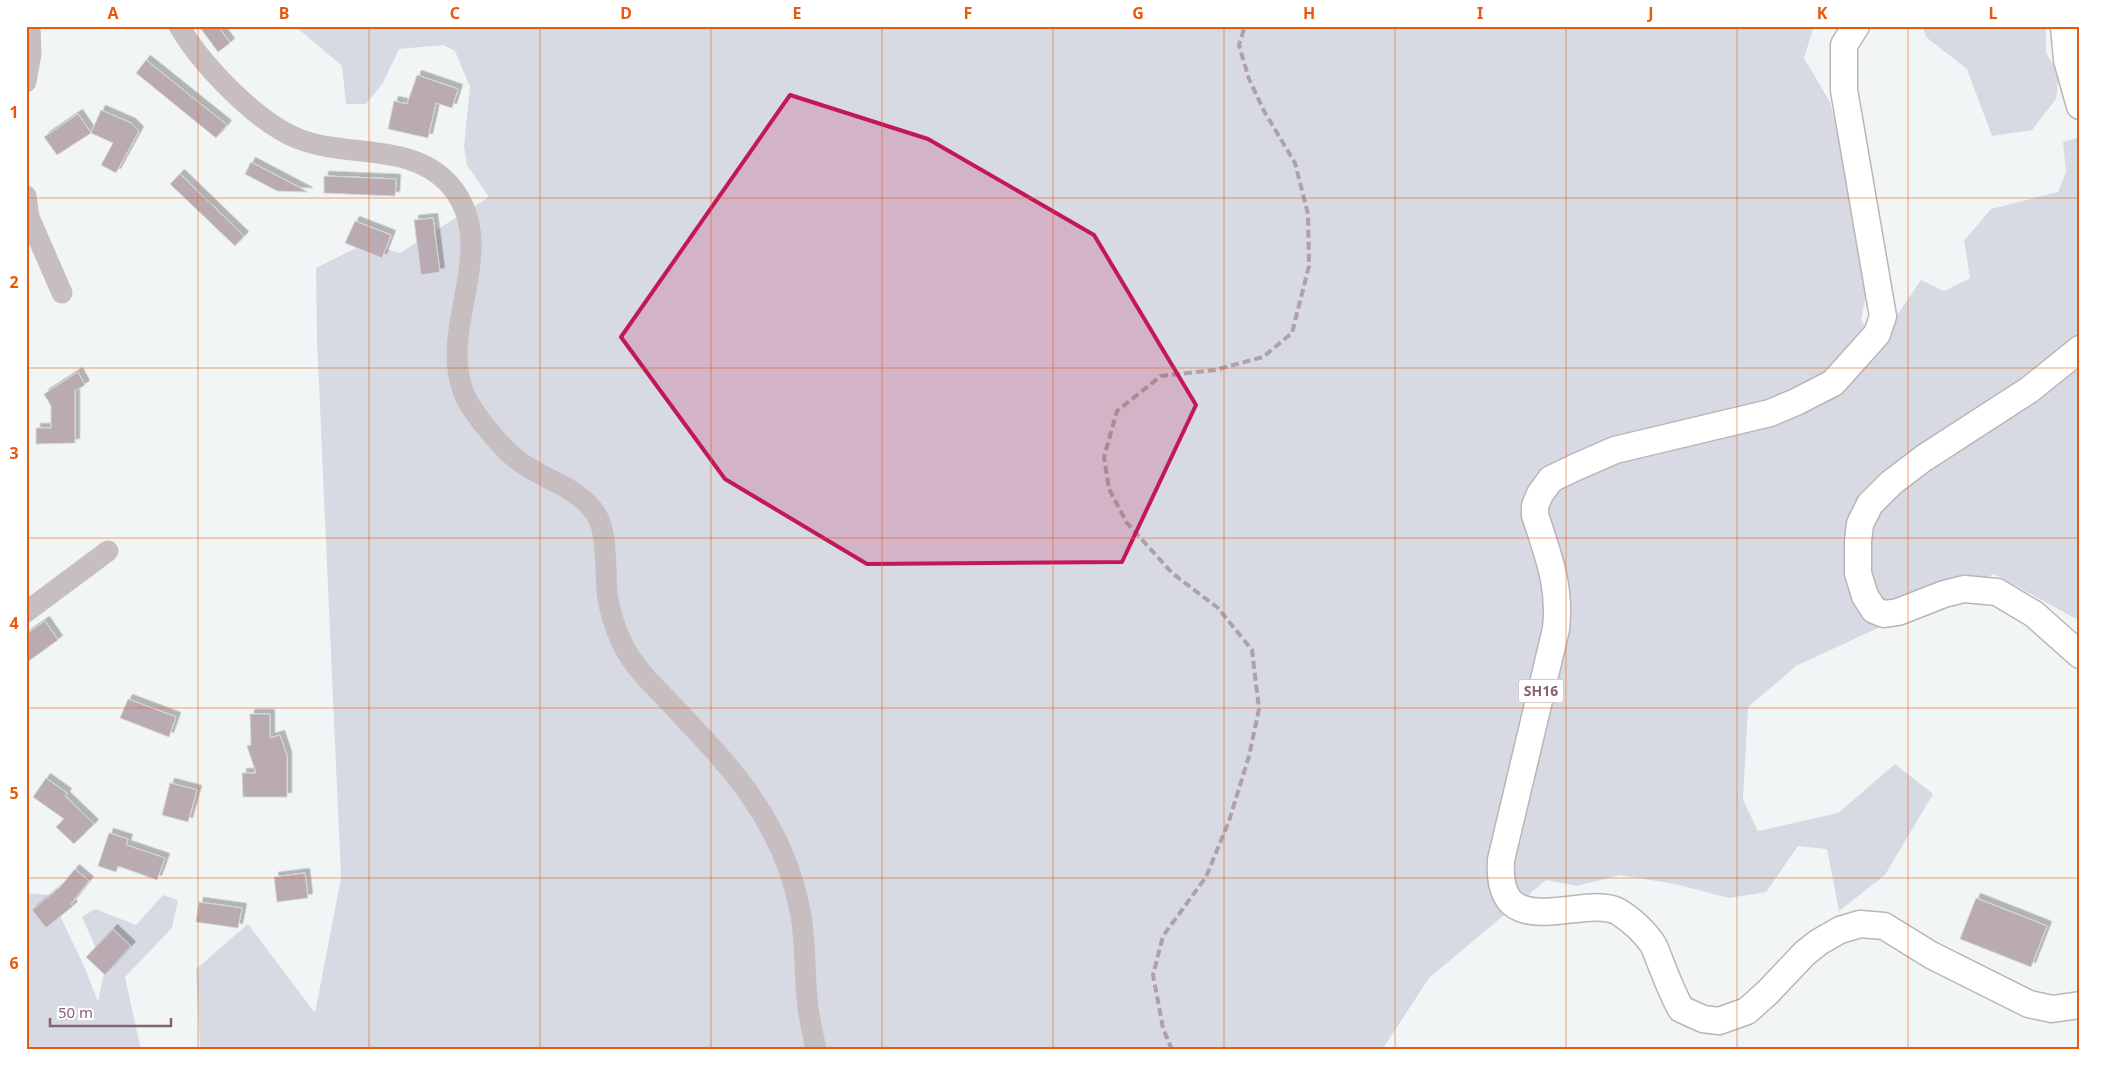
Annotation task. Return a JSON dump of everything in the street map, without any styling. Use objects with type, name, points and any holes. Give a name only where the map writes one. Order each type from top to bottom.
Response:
[{"type":"main road","name":"SH16","points":[[1856,26],[1844,45],[1844,90],[1881,305],[1881,324],[1869,344],[1833,383],[1796,402],[1770,413],[1614,450],[1551,479],[1540,494],[1535,506],[1535,515],[1556,585],[1558,616],[1501,860],[1502,884],[1505,895],[1511,903],[1520,909],[1532,912],[1610,908],[1621,912],[1652,944],[1681,1009],[1703,1020],[1719,1021],[1747,1011],[1805,953],[1840,930],[1860,924],[1884,926],[1931,955],[2029,1004],[2052,1009],[2080,1005]]},
{"type":"main road","points":[[2064,26],[2067,60],[2080,106]]},
{"type":"main road","points":[[2080,350],[2029,390],[1924,458],[1891,483],[1870,504],[1860,524],[1858,541],[1858,573],[1866,596],[1874,610],[1884,614],[1898,612],[1944,594],[1964,589],[1997,592],[2034,614],[2080,654]]},
{"type":"street","points":[[26,82],[31,54],[30,26]]},
{"type":"street","points":[[179,26],[191,46],[214,72],[252,109],[279,129],[298,139],[323,146],[403,157],[430,168],[450,185],[462,205],[470,226],[472,249],[457,350],[457,374],[466,397],[479,420],[518,461],[586,500],[599,519],[604,544],[608,597],[614,623],[623,645],[636,667],[718,753],[768,822],[783,854],[801,911],[807,1003],[816,1050]]},
{"type":"street","points":[[26,196],[30,217],[62,293]]},
{"type":"street","points":[[26,612],[108,551]]},
{"type":"highlighted area","points":[[790,95],[928,139],[1094,235],[1196,405],[1122,562],[867,564],[725,479],[621,337]]},
{"type":"shaded area","points":[[295,26],[1814,26],[1804,58],[1830,102],[1860,221],[1867,290],[1861,320],[1878,343],[1921,280],[1944,291],[1970,278],[1964,241],[1991,209],[2058,192],[2066,172],[2063,142],[2080,137],[2080,621],[1994,574],[1796,666],[1748,707],[1743,800],[1758,831],[1838,813],[1895,764],[1933,794],[1885,875],[1839,911],[1827,849],[1798,846],[1766,892],[1729,898],[1675,884],[1620,875],[1577,886],[1546,880],[1429,978],[1382,1050],[200,1050],[196,969],[248,924],[315,1013],[341,878],[317,340],[316,268],[366,243],[400,253],[489,197],[467,165],[464,146],[470,87],[455,51],[443,45],[399,49],[383,83],[366,104],[346,104],[342,66]]},
{"type":"shaded area","points":[[1923,26],[2046,26],[2046,53],[2059,74],[2056,99],[2032,130],[1992,136],[1967,69],[1926,37]]},
{"type":"shaded area","points":[[26,893],[50,895],[85,968],[98,1002],[105,968],[82,917],[95,909],[136,925],[163,895],[178,900],[172,928],[125,977],[141,1050],[26,1050]]},
{"type":"building","points":[[199,26],[218,26],[230,43],[218,52]]},
{"type":"building","points":[[146,60],[227,125],[216,138],[136,73]]},
{"type":"building","points":[[417,75],[458,89],[452,108],[436,103],[428,138],[388,129],[394,101],[407,104]]},
{"type":"building","points":[[101,110],[131,123],[139,131],[116,173],[101,165],[113,143],[91,133]]},
{"type":"building","points":[[78,114],[91,133],[57,155],[44,137]]},
{"type":"building","points":[[251,162],[308,192],[277,191],[245,174]]},
{"type":"building","points":[[180,174],[244,236],[235,246],[170,184]]},
{"type":"building","points":[[324,176],[396,179],[395,196],[324,193]]},
{"type":"building","points":[[433,218],[440,272],[421,275],[414,220]]},
{"type":"building","points":[[355,221],[391,235],[382,258],[345,243]]},
{"type":"building","points":[[78,372],[85,385],[75,391],[75,443],[36,444],[36,428],[51,428],[51,406],[44,394]]},
{"type":"building","points":[[45,621],[58,640],[26,663],[26,634]]},
{"type":"building","points":[[128,699],[176,717],[169,737],[120,718]]},
{"type":"building","points":[[250,714],[270,714],[270,738],[280,735],[287,756],[287,797],[243,797],[242,773],[256,773],[247,746],[251,745]]},
{"type":"building","points":[[46,778],[67,793],[65,796],[94,824],[74,844],[56,827],[64,819],[33,797]]},
{"type":"building","points":[[170,783],[197,790],[188,822],[162,815]]},
{"type":"building","points":[[109,833],[128,839],[126,845],[165,858],[157,880],[118,866],[116,872],[98,866]]},
{"type":"building","points":[[75,869],[89,881],[71,904],[73,906],[46,928],[32,910],[60,887]]},
{"type":"building","points":[[305,873],[308,898],[277,902],[274,877]]},
{"type":"building","points":[[1976,898],[2047,926],[2031,967],[1960,939]]},
{"type":"building","points":[[199,902],[242,908],[238,928],[196,922]]},
{"type":"building","points":[[113,929],[131,946],[105,975],[86,957]]},
{"type":"railway","points":[[1172,1050],[1163,1028],[1153,975],[1163,936],[1206,877],[1229,821],[1249,756],[1259,709],[1252,650],[1218,608],[1172,573],[1127,523],[1109,489],[1104,457],[1117,411],[1161,376],[1215,370],[1263,357],[1292,333],[1309,266],[1308,214],[1295,163],[1264,111],[1249,79],[1239,45],[1245,26]]}]
